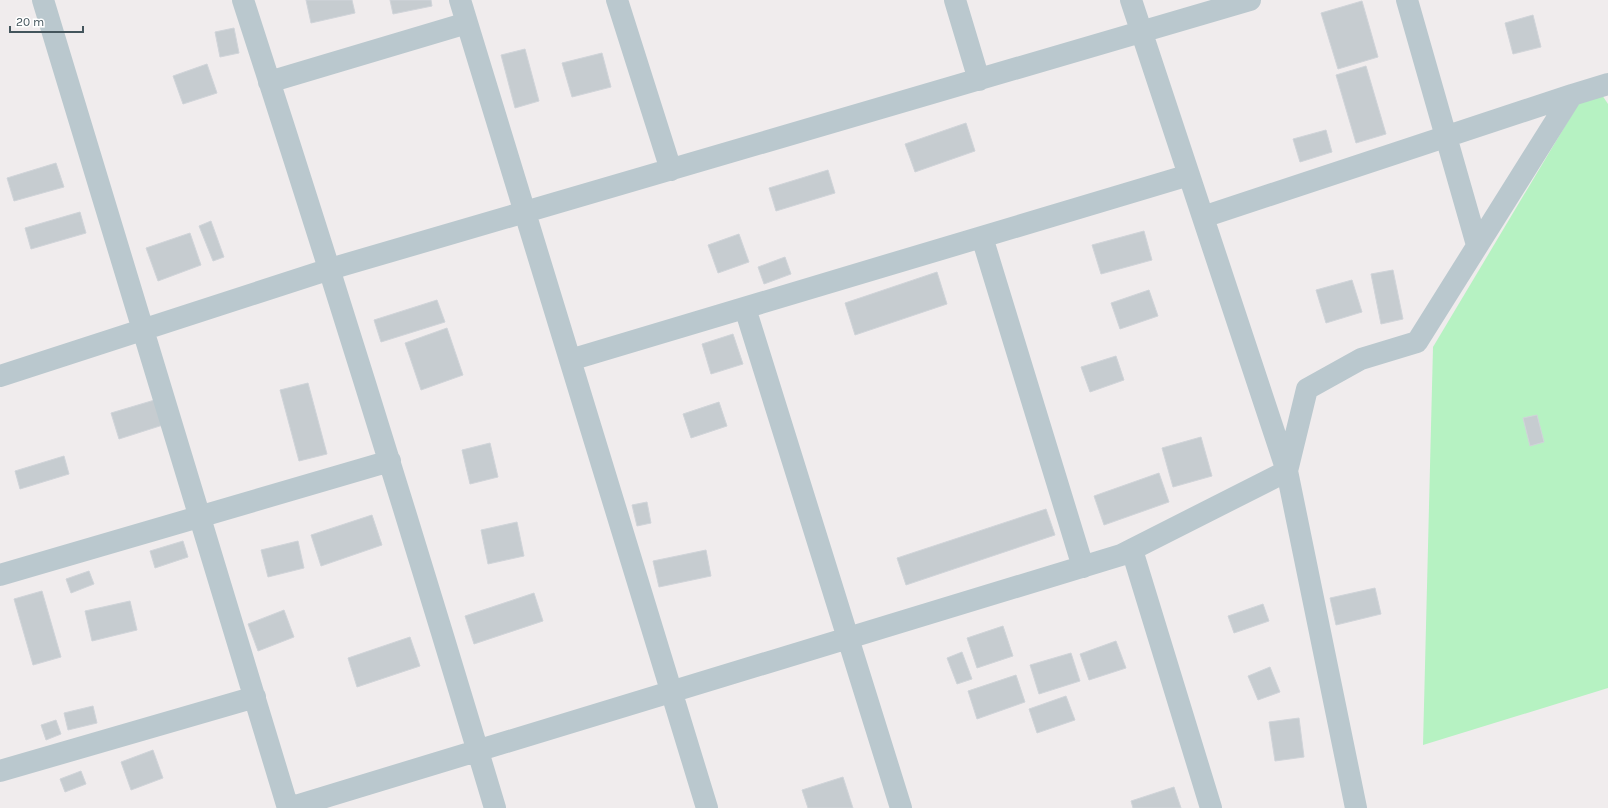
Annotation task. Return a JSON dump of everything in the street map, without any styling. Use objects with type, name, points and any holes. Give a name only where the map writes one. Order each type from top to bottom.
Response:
[{"type":"street","points":[[43,0],[288,808],[1120,555],[1287,471],[1307,389],[1361,358],[1417,342],[1572,95]]},
{"type":"street","points":[[242,0],[330,269],[495,808]]},
{"type":"street","points":[[460,0],[707,808]]},
{"type":"street","points":[[617,0],[671,170]]},
{"type":"street","points":[[955,0],[979,80]]},
{"type":"street","points":[[1131,0],[1287,471],[1356,808]]},
{"type":"street","points":[[0,376],[330,269],[1250,0]]},
{"type":"street","points":[[1407,0],[1477,245]]},
{"type":"street","points":[[269,82],[467,23]]},
{"type":"street","points":[[1203,217],[1608,84]]},
{"type":"street","points":[[570,360],[1189,175]]},
{"type":"street","points":[[982,237],[1083,567]]},
{"type":"street","points":[[745,308],[901,808]]},
{"type":"street","points":[[0,575],[390,461]]},
{"type":"street","points":[[1132,550],[1211,808]]},
{"type":"street","points":[[0,771],[255,697]]},
{"type":"green space","points":[[1602,95],[1608,104],[1608,688],[1423,745],[1433,347],[1580,101]]},
{"type":"building","points":[[306,0],[352,0],[355,13],[311,23]]},
{"type":"building","points":[[390,0],[431,0],[432,6],[393,14]]},
{"type":"building","points":[[1362,1],[1378,57],[1338,69],[1321,13]]},
{"type":"building","points":[[1533,15],[1541,47],[1513,54],[1505,23]]},
{"type":"building","points":[[234,28],[239,53],[220,57],[215,32]]},
{"type":"building","points":[[525,49],[539,101],[515,108],[501,55]]},
{"type":"building","points":[[602,53],[611,87],[572,97],[562,63]]},
{"type":"building","points":[[207,64],[217,93],[183,104],[173,76]]},
{"type":"building","points":[[1366,66],[1386,134],[1356,143],[1336,75]]},
{"type":"building","points":[[966,123],[975,151],[915,172],[905,144]]},
{"type":"building","points":[[1326,130],[1332,152],[1300,162],[1293,139]]},
{"type":"building","points":[[56,163],[64,187],[14,201],[7,178]]},
{"type":"building","points":[[828,170],[835,193],[776,211],[769,188]]},
{"type":"building","points":[[80,212],[86,233],[31,249],[25,228]]},
{"type":"building","points":[[211,221],[224,257],[213,261],[199,226]]},
{"type":"building","points":[[1144,231],[1152,260],[1101,274],[1092,245]]},
{"type":"building","points":[[190,233],[201,265],[158,281],[146,248]]},
{"type":"building","points":[[739,234],[749,262],[718,273],[708,245]]},
{"type":"building","points":[[785,257],[791,274],[764,284],[758,267]]},
{"type":"building","points":[[1393,270],[1403,319],[1381,324],[1371,274]]},
{"type":"building","points":[[937,272],[947,304],[855,335],[845,303]]},
{"type":"building","points":[[1352,280],[1362,312],[1326,323],[1316,290]]},
{"type":"building","points":[[1149,290],[1158,316],[1120,329],[1111,303]]},
{"type":"building","points":[[437,300],[445,322],[381,342],[374,320]]},
{"type":"building","points":[[447,328],[463,375],[421,390],[405,343]]},
{"type":"building","points":[[733,334],[743,364],[711,374],[702,344]]},
{"type":"building","points":[[1116,356],[1124,380],[1090,392],[1081,367]]},
{"type":"building","points":[[308,383],[327,454],[299,461],[280,390]]},
{"type":"building","points":[[158,399],[166,424],[119,439],[111,413]]},
{"type":"building","points":[[719,402],[727,426],[691,438],[683,414]]},
{"type":"building","points":[[1537,415],[1544,442],[1530,446],[1523,418]]},
{"type":"building","points":[[1201,437],[1212,476],[1173,487],[1162,448]]},
{"type":"building","points":[[490,443],[498,477],[470,484],[462,450]]},
{"type":"building","points":[[64,456],[69,474],[20,489],[15,471]]},
{"type":"building","points":[[1159,473],[1169,502],[1104,525],[1094,496]]},
{"type":"building","points":[[647,502],[651,523],[637,526],[632,505]]},
{"type":"building","points":[[1046,509],[1055,535],[906,585],[897,558]]},
{"type":"building","points":[[372,515],[382,545],[321,566],[311,535]]},
{"type":"building","points":[[517,522],[524,556],[488,564],[481,530]]},
{"type":"building","points":[[183,541],[188,557],[155,568],[150,551]]},
{"type":"building","points":[[298,541],[304,568],[268,577],[261,550]]},
{"type":"building","points":[[706,550],[711,576],[659,587],[653,561]]},
{"type":"building","points":[[89,571],[94,584],[71,593],[66,579]]},
{"type":"building","points":[[1375,588],[1381,614],[1336,625],[1330,598]]},
{"type":"building","points":[[42,591],[61,657],[33,665],[14,599]]},
{"type":"building","points":[[534,593],[543,621],[474,644],[465,616]]},
{"type":"building","points":[[130,601],[137,630],[92,641],[85,611]]},
{"type":"building","points":[[1263,604],[1269,621],[1234,633],[1228,616]]},
{"type":"building","points":[[284,610],[294,637],[258,651],[248,624]]},
{"type":"building","points":[[1003,626],[1013,656],[977,668],[967,638]]},
{"type":"building","points":[[410,637],[420,666],[357,687],[348,658]]},
{"type":"building","points":[[1116,641],[1126,668],[1089,680],[1080,654]]},
{"type":"building","points":[[962,652],[972,679],[957,684],[947,658]]},
{"type":"building","points":[[1071,653],[1080,681],[1039,694],[1030,665]]},
{"type":"building","points":[[1270,667],[1280,692],[1258,700],[1248,676]]},
{"type":"building","points":[[1016,675],[1025,702],[977,719],[968,691]]},
{"type":"building","points":[[1066,696],[1075,720],[1037,733],[1029,709]]},
{"type":"building","points":[[93,706],[97,723],[68,730],[64,713]]},
{"type":"building","points":[[1299,718],[1304,757],[1275,761],[1269,722]]},
{"type":"building","points":[[56,720],[61,734],[46,740],[41,725]]},
{"type":"building","points":[[153,750],[163,778],[131,790],[121,762]]},
{"type":"building","points":[[81,771],[86,784],[65,792],[60,779]]},
{"type":"building","points":[[843,777],[853,808],[808,808],[802,790]]},
{"type":"building","points":[[1174,787],[1181,808],[1133,808],[1131,801]]}]
